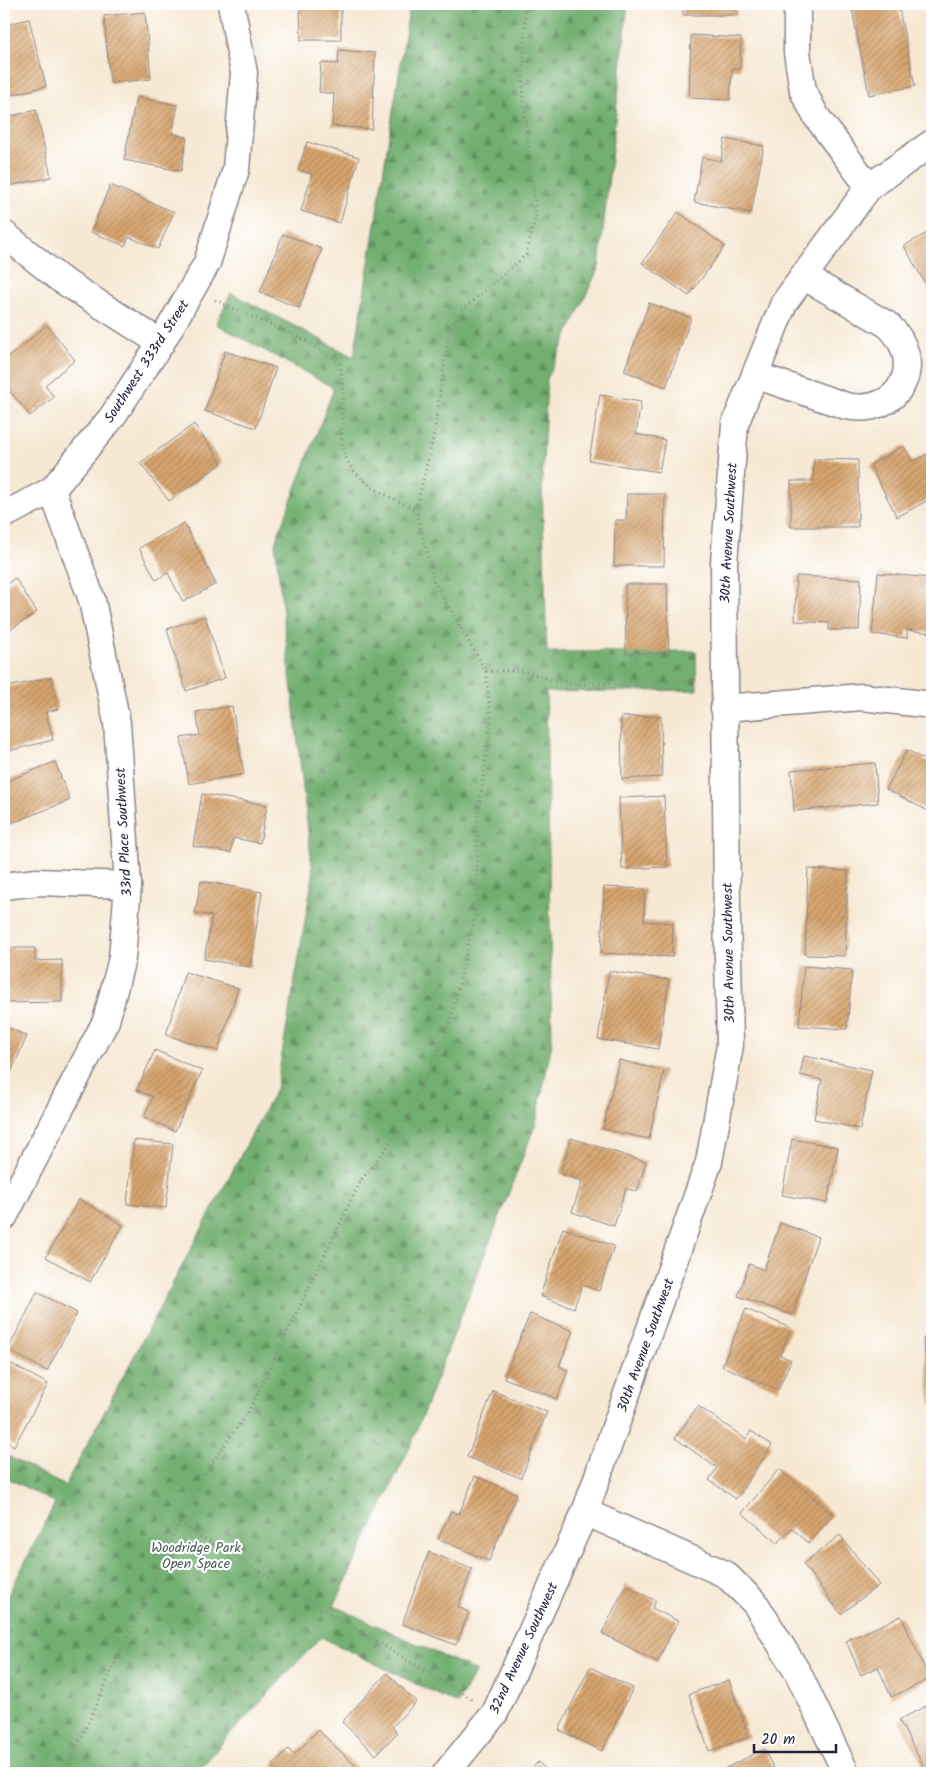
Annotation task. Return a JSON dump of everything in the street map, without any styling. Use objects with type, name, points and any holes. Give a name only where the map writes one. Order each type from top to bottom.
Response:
[{"type":"street","name":"Southwest 333rd Street","points":[[4,515],[52,490],[112,417],[161,343],[207,263],[236,169],[244,73],[231,4]]},
{"type":"street","points":[[797,4],[797,52],[803,91],[816,116],[869,187]]},
{"type":"street","name":"30th Avenue Southwest","points":[[585,1512],[709,1162],[730,1045],[724,708],[724,564],[735,424],[784,303],[869,187],[932,143]]},
{"type":"street","points":[[4,234],[60,279],[161,343]]},
{"type":"street","points":[[755,375],[846,406],[859,408],[872,407],[884,402],[895,394],[902,384],[907,371],[907,358],[898,334],[888,325],[803,276]]},
{"type":"street","name":"33rd Place Southwest","points":[[4,1217],[106,1021],[122,958],[128,885],[117,723],[92,600],[52,490]]},
{"type":"street","points":[[724,708],[862,697],[932,705]]},
{"type":"street","points":[[4,886],[37,882],[128,885]]},
{"type":"street","points":[[585,1512],[724,1574],[755,1603],[798,1673],[846,1773]]},
{"type":"street","name":"32nd Avenue Southwest","points":[[446,1773],[496,1713],[585,1512]]},
{"type":"path","points":[[65,1773],[179,1523],[212,1462],[250,1409],[361,1180],[401,1128],[450,1023],[477,907],[477,820],[491,721],[486,671],[434,582],[416,510],[433,439],[449,332],[461,311],[526,255],[536,215],[523,97],[525,4]]},
{"type":"path","points":[[191,290],[304,340],[339,363],[343,379],[342,441],[344,454],[354,473],[376,490],[416,510]]},
{"type":"path","points":[[486,671],[524,671],[554,681],[579,684],[674,682],[724,675]]},
{"type":"path","points":[[179,1523],[496,1713]]},
{"type":"green space","name":"Woodridge Park Open Space","points":[[410,4],[628,4],[599,267],[547,379],[542,484],[547,652],[696,651],[697,690],[546,692],[552,1043],[536,1123],[410,1447],[334,1606],[476,1671],[457,1704],[321,1637],[223,1742],[197,1773],[4,1773],[4,1603],[55,1503],[4,1476],[4,1454],[65,1486],[276,1089],[313,875],[275,543],[334,388],[216,324],[231,293],[354,357]]},
{"type":"building","points":[[4,4],[8,4],[10,12],[4,14]]},
{"type":"building","points":[[94,4],[112,4],[112,5],[95,7]]},
{"type":"building","points":[[300,4],[341,4],[341,40],[301,40]]},
{"type":"building","points":[[683,4],[737,4],[737,15],[683,15]]},
{"type":"building","points":[[879,4],[898,4],[915,86],[869,95],[852,9]]},
{"type":"building","points":[[145,12],[151,79],[110,83],[104,16]]},
{"type":"building","points":[[29,19],[46,86],[4,97],[4,25]]},
{"type":"building","points":[[691,35],[741,38],[740,69],[732,69],[730,100],[689,98]]},
{"type":"building","points":[[339,50],[375,53],[372,129],[332,126],[334,94],[319,92],[321,63],[338,64]]},
{"type":"building","points":[[136,97],[178,105],[172,134],[187,137],[181,171],[124,160]]},
{"type":"building","points":[[36,110],[51,177],[4,187],[4,118]]},
{"type":"building","points":[[725,139],[764,146],[751,213],[694,202],[702,157],[721,161]]},
{"type":"building","points":[[307,142],[359,157],[340,223],[301,211],[312,174],[298,170]]},
{"type":"building","points":[[110,185],[174,212],[158,249],[129,237],[125,246],[91,232]]},
{"type":"building","points":[[678,212],[725,246],[689,296],[642,263]]},
{"type":"building","points":[[932,230],[932,282],[926,285],[904,246]]},
{"type":"building","points":[[283,234],[322,249],[299,308],[260,292]]},
{"type":"building","points":[[649,303],[691,318],[666,387],[624,371]]},
{"type":"building","points":[[47,325],[75,360],[45,385],[54,397],[30,416],[4,384],[4,361]]},
{"type":"building","points":[[225,351],[276,368],[256,428],[205,411]]},
{"type":"building","points":[[600,395],[641,402],[636,434],[665,440],[659,472],[589,460]]},
{"type":"building","points":[[194,424],[222,463],[169,501],[140,463]]},
{"type":"building","points":[[904,446],[912,462],[932,451],[932,498],[897,517],[870,465]]},
{"type":"building","points":[[814,459],[858,460],[858,527],[791,527],[791,481],[813,481]]},
{"type":"building","points":[[627,494],[665,494],[664,566],[614,566],[615,520],[626,520]]},
{"type":"building","points":[[184,523],[216,584],[183,602],[168,573],[156,580],[139,548]]},
{"type":"building","points":[[878,573],[932,578],[932,633],[907,630],[907,638],[872,634]]},
{"type":"building","points":[[796,576],[861,579],[859,630],[829,630],[829,623],[795,621]]},
{"type":"building","points":[[15,578],[37,612],[4,634],[4,586]]},
{"type":"building","points":[[625,584],[667,584],[669,653],[626,654]]},
{"type":"building","points":[[205,616],[225,678],[186,691],[167,629]]},
{"type":"building","points":[[51,677],[58,709],[46,712],[53,740],[4,752],[4,688]]},
{"type":"building","points":[[232,706],[244,774],[189,784],[181,738],[200,735],[196,712]]},
{"type":"building","points":[[661,716],[662,777],[622,779],[621,717]]},
{"type":"building","points":[[907,750],[932,764],[932,813],[886,789]]},
{"type":"building","points":[[55,762],[70,800],[7,825],[4,818],[4,782]]},
{"type":"building","points":[[875,763],[878,803],[794,811],[791,770]]},
{"type":"building","points":[[202,794],[267,805],[260,843],[233,838],[231,853],[193,846]]},
{"type":"building","points":[[664,796],[667,867],[622,869],[619,798]]},
{"type":"building","points":[[808,869],[848,871],[845,956],[805,955]]},
{"type":"building","points":[[201,881],[262,892],[250,967],[204,959],[212,916],[195,913]]},
{"type":"building","points":[[604,887],[645,889],[644,921],[673,923],[672,957],[601,953]]},
{"type":"building","points":[[4,948],[35,948],[35,961],[62,960],[62,1002],[4,1003]]},
{"type":"building","points":[[804,966],[852,970],[847,1029],[799,1026]]},
{"type":"building","points":[[609,971],[669,980],[658,1049],[598,1039]]},
{"type":"building","points":[[185,972],[238,988],[218,1051],[166,1035]]},
{"type":"building","points":[[4,1026],[27,1036],[4,1088]]},
{"type":"building","points":[[155,1050],[202,1071],[175,1131],[144,1117],[153,1097],[137,1090]]},
{"type":"building","points":[[804,1056],[872,1070],[860,1129],[814,1119],[822,1080],[800,1075]]},
{"type":"building","points":[[619,1060],[664,1071],[649,1139],[603,1129]]},
{"type":"building","points":[[571,1138],[646,1162],[637,1192],[626,1188],[614,1226],[572,1212],[582,1181],[560,1174]]},
{"type":"building","points":[[792,1139],[838,1147],[827,1203],[782,1195]]},
{"type":"building","points":[[134,1140],[173,1144],[166,1208],[127,1204]]},
{"type":"building","points":[[79,1199],[123,1225],[90,1282],[46,1257]]},
{"type":"building","points":[[780,1223],[818,1237],[792,1315],[738,1296],[749,1264],[764,1270]]},
{"type":"building","points":[[563,1228],[614,1246],[599,1291],[582,1285],[574,1308],[540,1296]]},
{"type":"building","points":[[37,1292],[77,1313],[47,1371],[8,1350]]},
{"type":"building","points":[[746,1309],[791,1328],[780,1355],[791,1360],[778,1390],[722,1366]]},
{"type":"building","points":[[530,1314],[573,1331],[559,1366],[568,1370],[557,1399],[504,1378]]},
{"type":"building","points":[[932,1337],[932,1406],[931,1406],[923,1338]]},
{"type":"building","points":[[11,1364],[48,1384],[14,1446],[4,1440],[4,1377]]},
{"type":"building","points":[[493,1391],[547,1412],[521,1478],[467,1457]]},
{"type":"building","points":[[698,1406],[746,1439],[751,1431],[772,1445],[736,1499],[709,1480],[717,1468],[675,1438]]},
{"type":"building","points":[[779,1469],[833,1514],[809,1543],[791,1528],[778,1543],[742,1513]]},
{"type":"building","points":[[475,1476],[517,1494],[489,1561],[438,1539],[451,1511],[459,1514]]},
{"type":"building","points":[[840,1535],[879,1585],[841,1614],[803,1564]]},
{"type":"building","points":[[429,1552],[472,1569],[458,1607],[469,1612],[456,1645],[402,1624]]},
{"type":"building","points":[[626,1585],[656,1601],[652,1608],[678,1621],[657,1662],[602,1633]]},
{"type":"building","points":[[901,1616],[930,1679],[891,1697],[878,1667],[861,1675],[846,1641]]},
{"type":"building","points":[[590,1667],[633,1688],[602,1751],[559,1730]]},
{"type":"building","points":[[387,1673],[416,1702],[392,1727],[397,1733],[376,1755],[342,1722]]},
{"type":"building","points":[[729,1680],[749,1737],[709,1751],[689,1694]]},
{"type":"building","points":[[932,1703],[932,1773],[927,1773],[899,1720]]},
{"type":"building","points":[[318,1730],[357,1767],[351,1773],[279,1773],[272,1766],[288,1749],[294,1755]]},
{"type":"building","points":[[764,1749],[776,1773],[721,1773],[720,1771]]},
{"type":"building","points":[[538,1762],[550,1773],[528,1773]]}]
